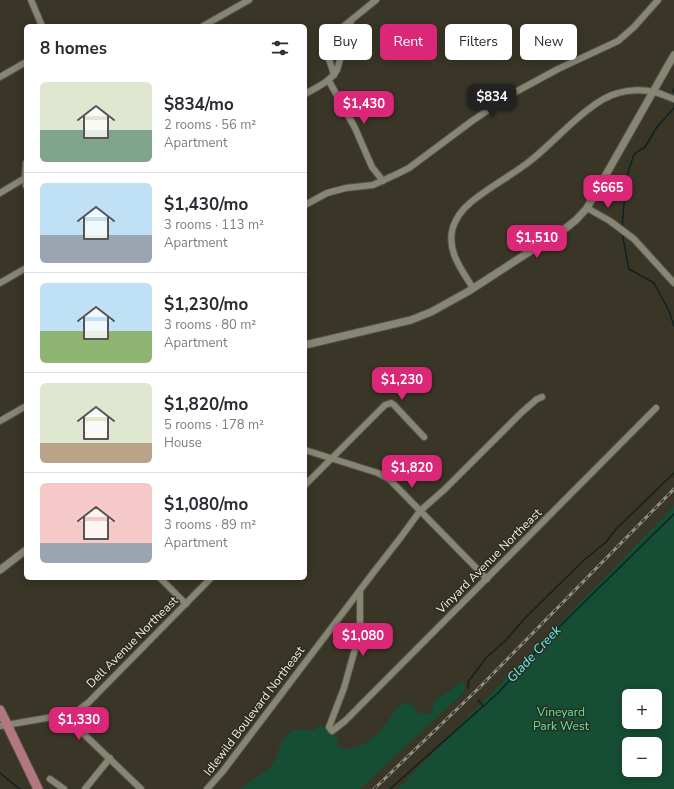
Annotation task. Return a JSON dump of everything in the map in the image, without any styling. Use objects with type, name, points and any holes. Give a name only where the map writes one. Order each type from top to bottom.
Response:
[{"type":"main road","points":[[0,710],[4,726],[38,789]]},
{"type":"street","points":[[31,0],[41,24]]},
{"type":"street","points":[[206,24],[248,0]]},
{"type":"street","points":[[334,75],[325,49],[326,43],[331,35],[376,0]]},
{"type":"street","points":[[307,204],[327,193],[337,190],[373,185],[409,168],[478,116],[510,95],[558,69],[618,41],[634,27],[658,0]]},
{"type":"street","points":[[307,93],[329,81],[337,70],[350,21]]},
{"type":"street","points":[[307,345],[387,327],[418,318],[444,306],[566,228],[587,208],[674,55]]},
{"type":"street","points":[[0,77],[24,63]]},
{"type":"street","points":[[329,81],[355,128],[372,167],[382,181]]},
{"type":"street","points":[[473,288],[457,262],[451,243],[451,235],[454,225],[462,211],[470,203],[531,161],[592,106],[605,98],[618,92],[632,90],[653,91],[674,99]]},
{"type":"street","points":[[0,193],[24,179]]},
{"type":"street","points":[[587,208],[610,221],[634,239],[674,283]]},
{"type":"street","points":[[0,283],[24,269]]},
{"type":"street","name":"Idlewild Boulevard Northeast","points":[[208,789],[420,511],[445,489],[521,413],[537,399],[542,397]]},
{"type":"street","points":[[307,483],[384,404],[394,405],[424,437]]},
{"type":"street","points":[[0,421],[24,407]]},
{"type":"street","name":"Vinyard Avenue Northeast","points":[[360,591],[360,625],[357,642],[344,688],[329,728],[332,731],[337,728],[487,579],[656,408]]},
{"type":"street","points":[[307,451],[383,476],[393,483],[487,579]]},
{"type":"street","points":[[0,570],[24,552]]},
{"type":"street","points":[[162,580],[186,604]]},
{"type":"street","name":"Dell Avenue Northeast","points":[[64,715],[82,709],[209,580]]},
{"type":"street","points":[[4,726],[64,715],[141,789]]},
{"type":"street","points":[[87,788],[110,758]]},
{"type":"street","points":[[50,779],[64,789]]},
{"type":"green space","name":"Vineyard Park West","points":[[674,506],[674,789],[396,789],[400,787]]},
{"type":"green space","points":[[461,682],[464,682],[465,688],[463,693],[360,789],[240,789],[272,765],[285,736],[293,730],[297,729],[309,731],[316,729],[320,725],[336,736],[338,740],[337,745],[342,749],[364,744],[380,731],[400,705],[405,702],[412,705],[415,711],[423,714],[431,714],[437,698],[446,694]]},
{"type":"waterway","points":[[622,228],[626,179],[634,154],[645,147],[657,127],[674,108],[674,105]]},
{"type":"waterway","points":[[622,233],[629,269],[654,283],[669,311],[674,326]]},
{"type":"waterway","points":[[468,688],[468,682],[486,658],[506,640],[526,617],[583,561],[606,542],[616,529],[674,473]]},
{"type":"waterway","name":"Glade Creek","points":[[390,789],[497,694],[553,633],[674,514]]},
{"type":"waterway","name":"Glade Creek","points":[[478,700],[483,706]]},
{"type":"waterway","name":"Glade Creek","points":[[0,773],[20,789]]},
{"type":"railway","points":[[374,789],[479,688],[674,489]]}]
